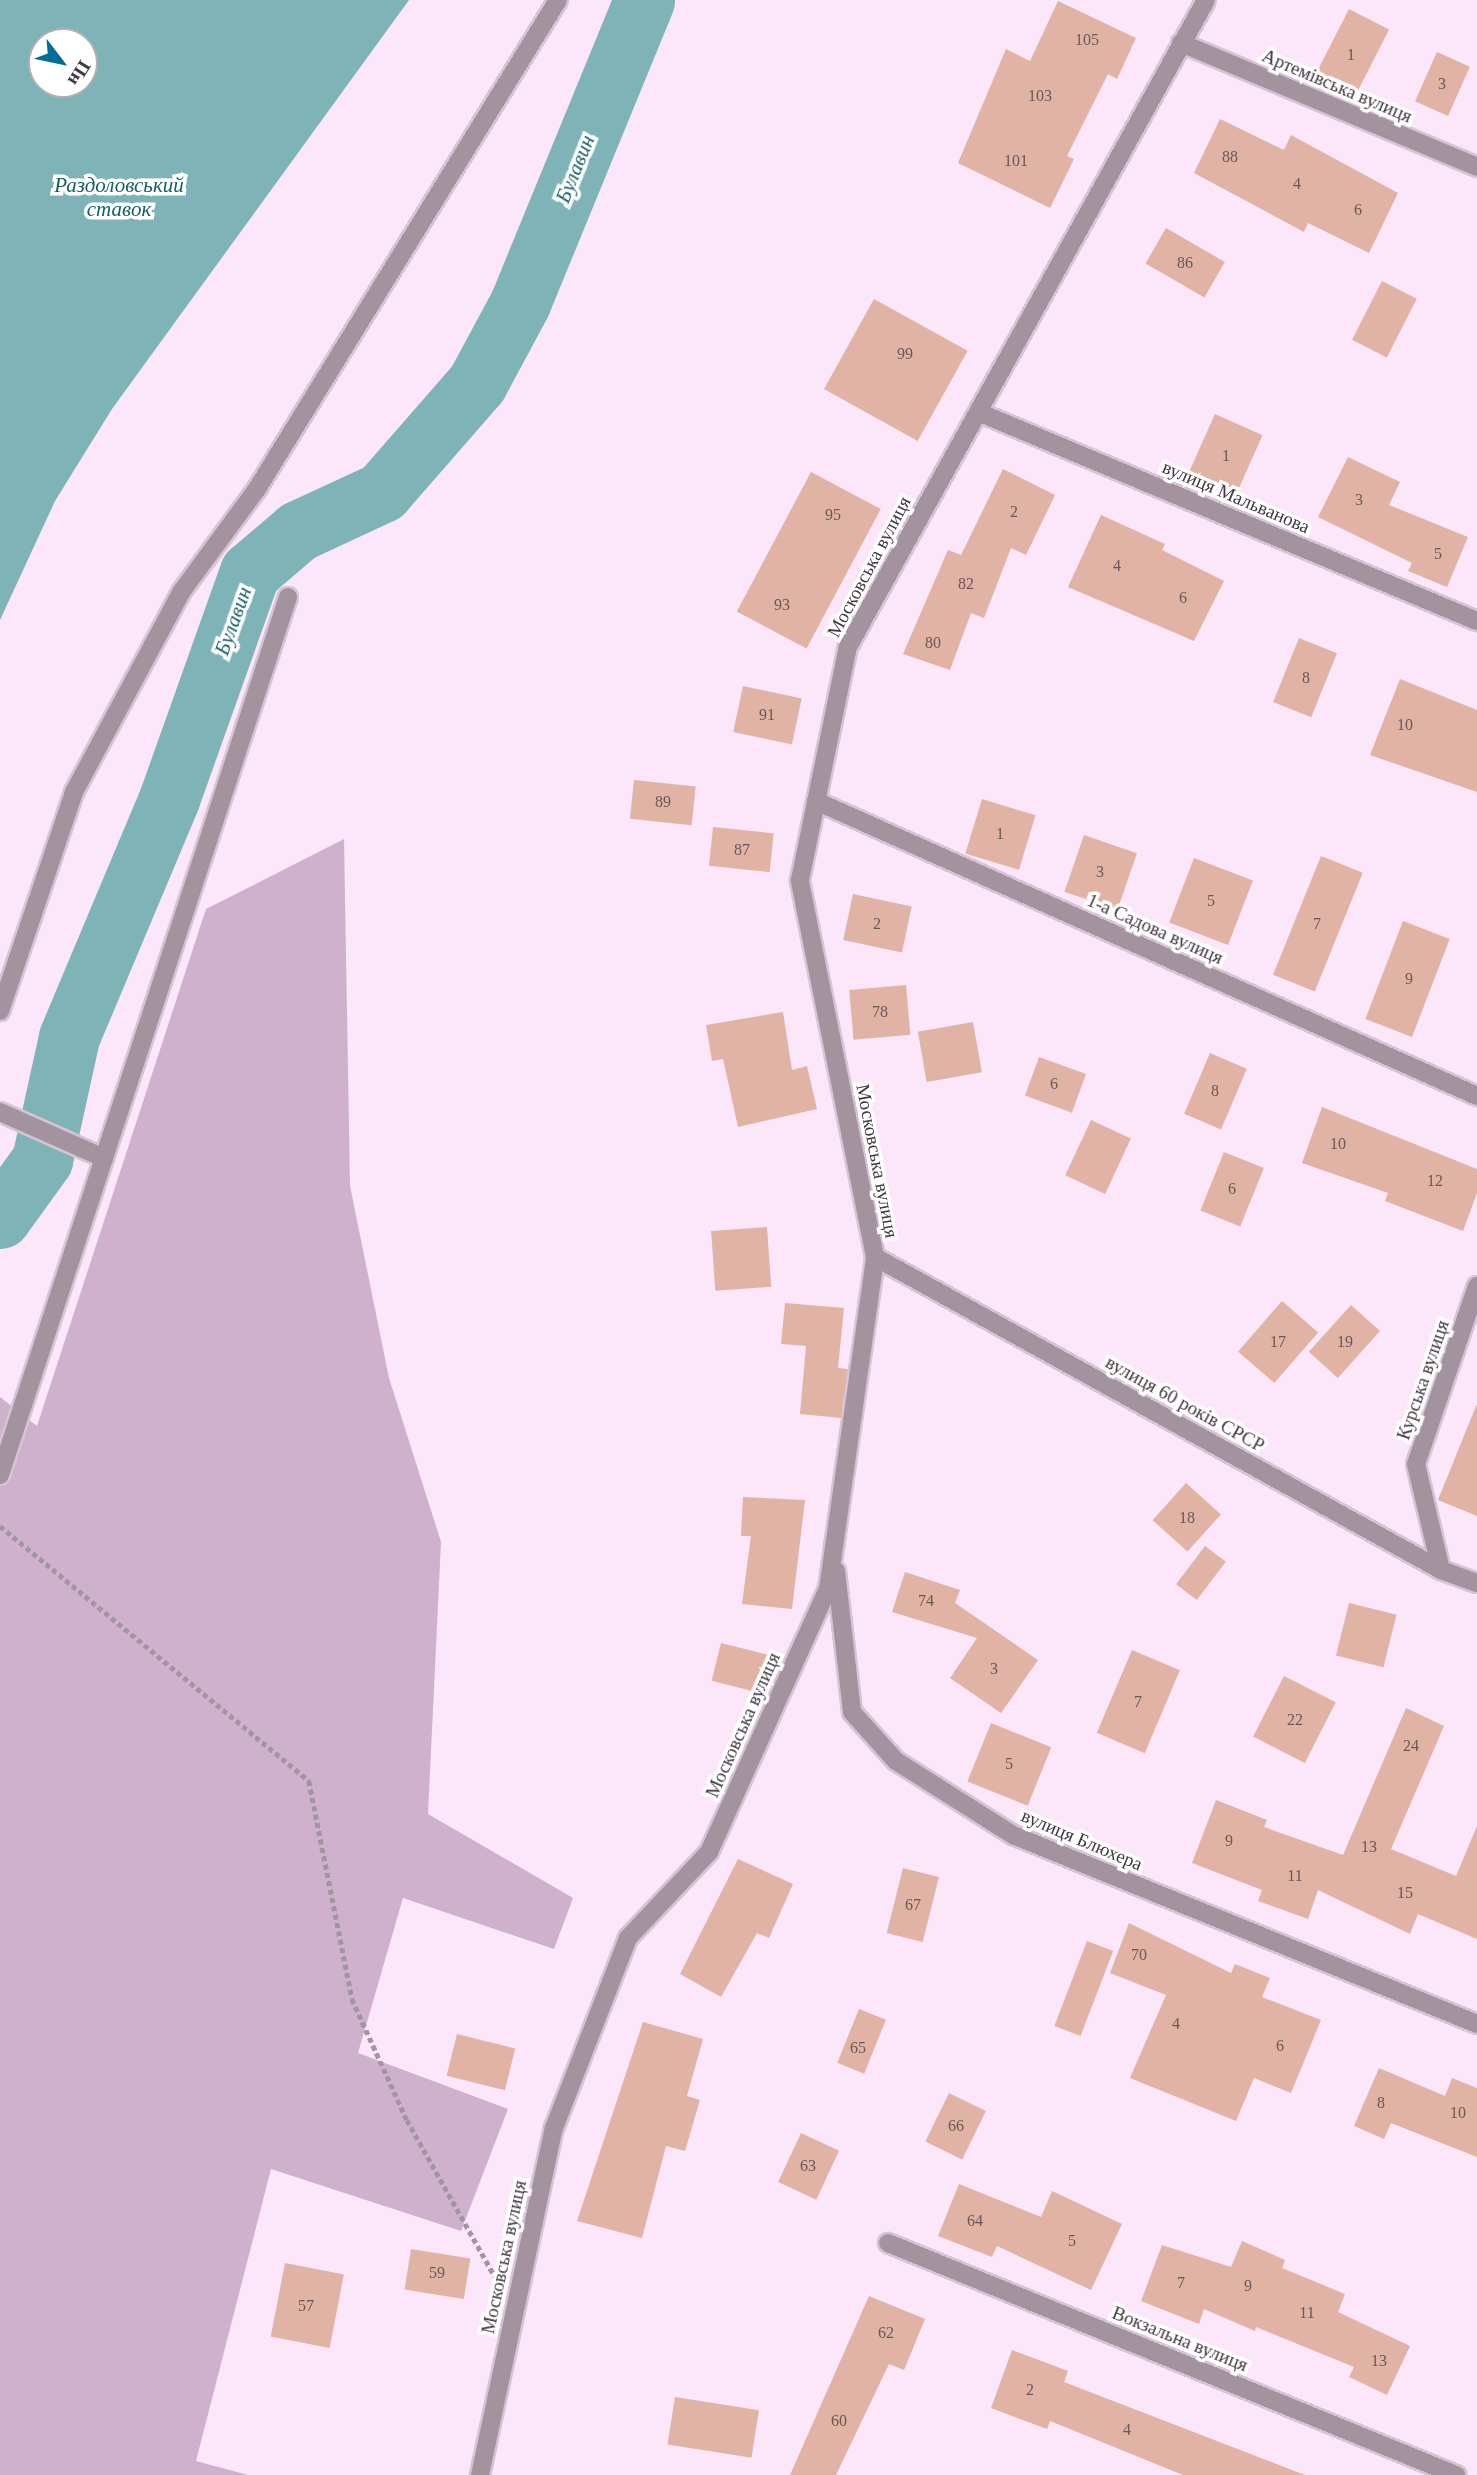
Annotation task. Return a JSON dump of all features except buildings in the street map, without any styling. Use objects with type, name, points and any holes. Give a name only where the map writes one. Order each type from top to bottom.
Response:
[{"type":"street","points":[[0,1011],[74,792],[176,603],[257,489],[558,0]]},
{"type":"street","name":"Московська вулиця","points":[[480,2475],[513,2308],[554,2128],[628,1938],[709,1852],[828,1589],[875,1257],[800,880],[848,647],[1206,0]]},
{"type":"street","name":"Артемівська вулиця","points":[[1181,43],[1477,167]]},
{"type":"street","name":"вулиця Мальванова","points":[[978,412],[1477,621]]},
{"type":"street","points":[[0,1475],[288,597]]},
{"type":"street","name":"1-а Садова вулиця","points":[[816,801],[1477,1096]]},
{"type":"street","points":[[0,1112],[104,1158]]},
{"type":"street","name":"вулиця 60 років СРСР","points":[[875,1257],[1441,1570],[1477,1583]]},
{"type":"street","name":"Курська вулиця","points":[[1441,1570],[1416,1464],[1477,1286]]},
{"type":"street","name":"вулиця Блюхера","points":[[833,1547],[852,1712],[895,1761],[1013,1835],[1477,2024]]},
{"type":"street","name":"Вокзальна вулиця","points":[[888,2243],[1455,2475]]},
{"type":"path","points":[[0,1526],[309,1782],[352,1998],[407,2120],[513,2308]]},
{"type":"shaded area","points":[[344,839],[350,1186],[389,1378],[441,1542],[428,1814],[573,1898],[554,1949],[403,1898],[358,2053],[508,2109],[461,2231],[271,2169],[196,2461],[248,2475],[0,2475],[0,1397],[37,1426],[206,909]]},
{"type":"water","name":"Раздоловський ставок","points":[[0,0],[409,0],[112,409],[55,501],[0,620]]},
{"type":"waterway","name":"Булавин","points":[[0,1218],[42,1160],[69,1037],[169,799],[250,572],[298,531],[382,492],[477,383],[520,303],[644,0]]}]
